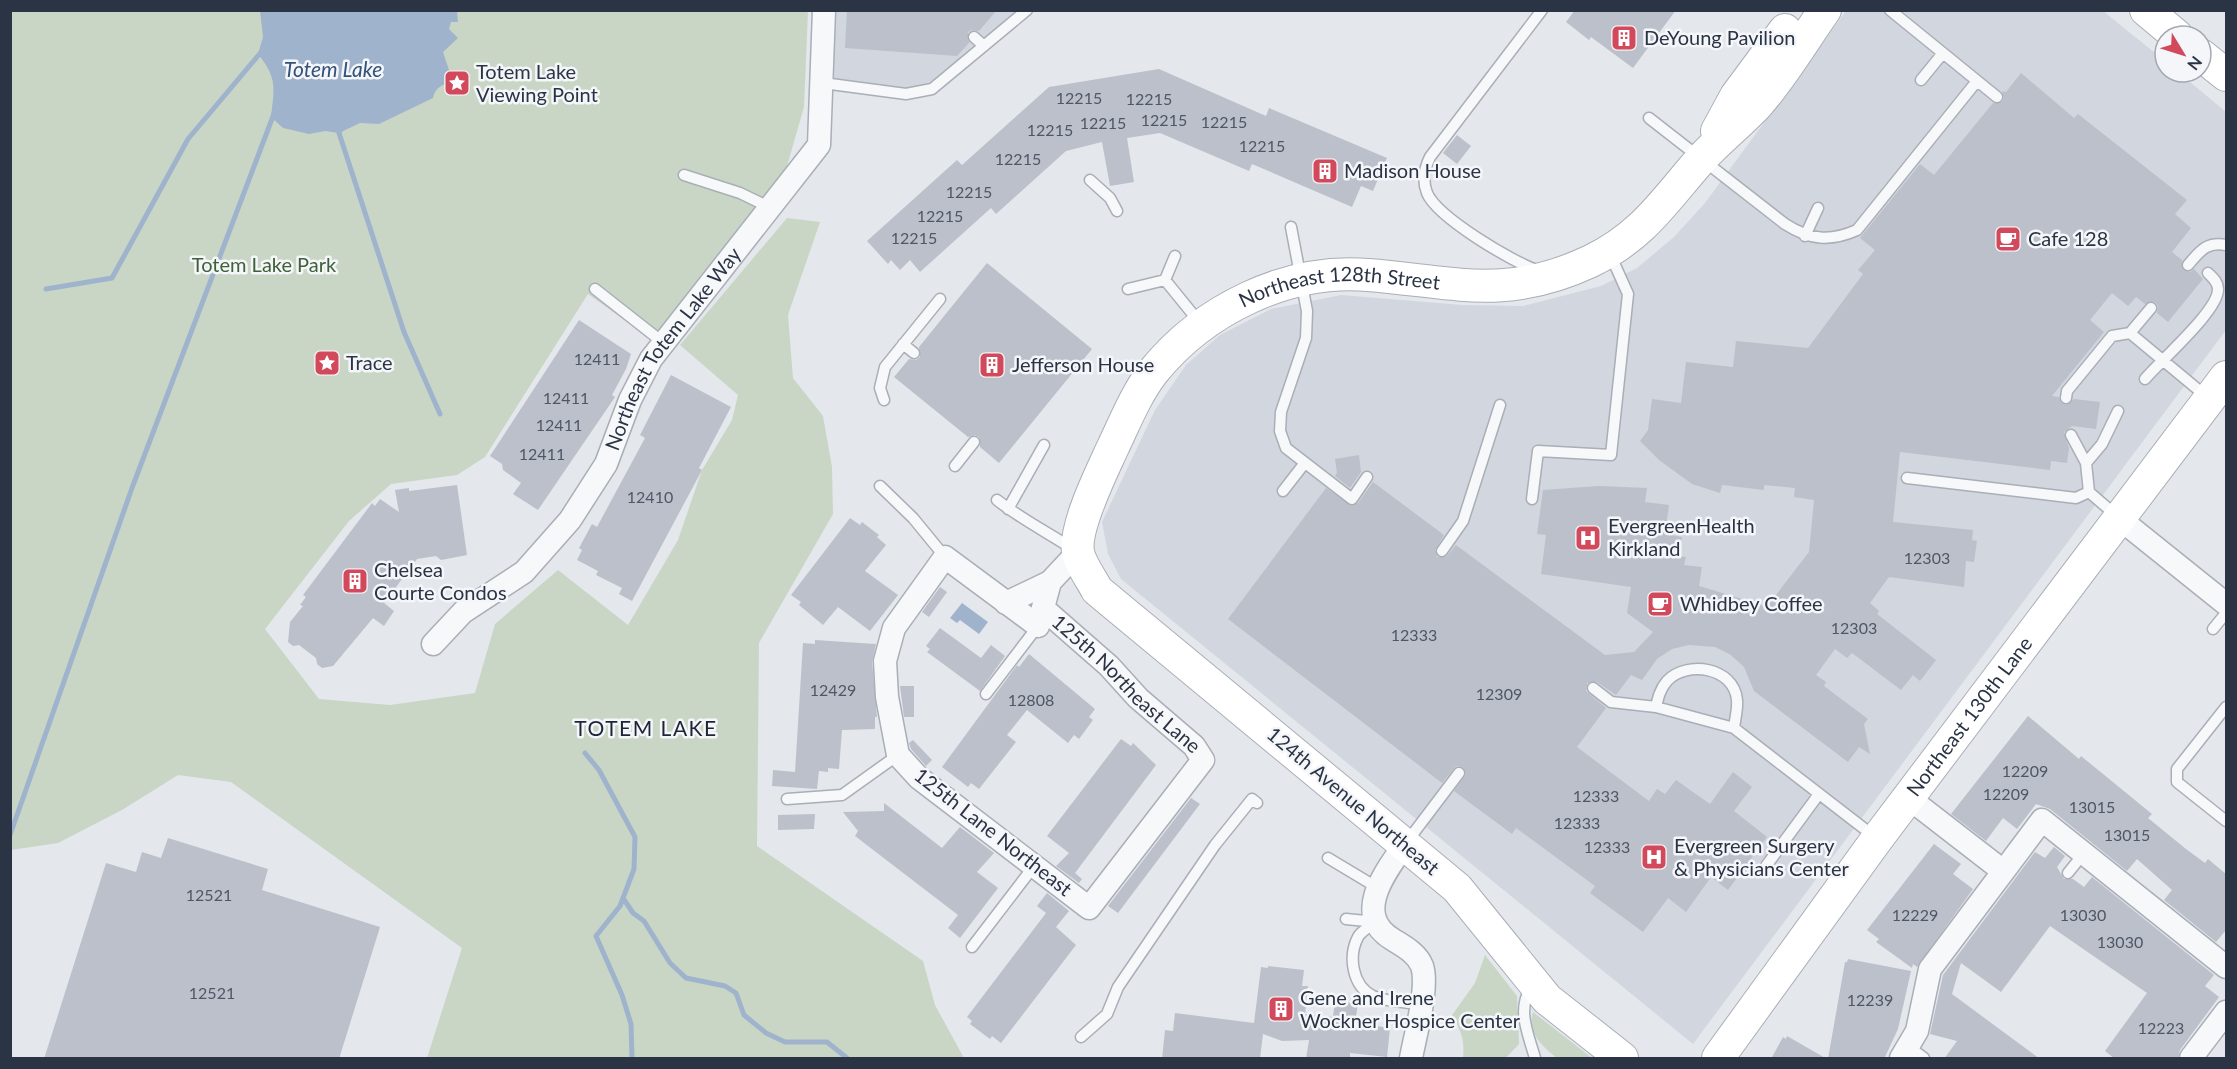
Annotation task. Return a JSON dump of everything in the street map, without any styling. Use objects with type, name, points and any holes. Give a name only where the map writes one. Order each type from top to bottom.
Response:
[{"type":"street","name":"Northeast Totem Lake Way","points":[[433,644],[463,612],[524,572],[570,520],[606,464],[630,400],[651,359],[819,145],[824,10]]},
{"type":"street","name":"Northeast 128th Street","points":[[1703,158],[1736,96],[1800,10]]},
{"type":"street","name":"Northeast 128th Street","points":[[1078,552],[1090,501],[1139,394],[1167,356],[1202,325],[1242,300],[1302,280],[1344,274],[1492,287],[1515,285],[1555,276],[1608,251],[1657,213],[1703,158],[1758,104],[1825,10]]},
{"type":"street","points":[[2213,65],[2226,75]]},
{"type":"street","name":"Northeast 130th Lane","points":[[1718,1059],[1877,839],[1910,799],[2218,388]]},
{"type":"street","points":[[2120,519],[2224,600]]},
{"type":"street","points":[[1006,603],[1050,582],[1078,552]]},
{"type":"street","name":"124th Avenue Northeast","points":[[1078,552],[1097,590],[1457,888],[1547,999],[1622,1059]]},
{"type":"street","points":[[898,755],[887,697],[885,662],[894,628],[945,557]]},
{"type":"street","name":"125th Northeast Lane","points":[[945,557],[1006,603],[1041,618],[1109,666],[1138,698],[1194,746],[1203,760],[1089,908]]},
{"type":"street","points":[[1041,618],[1050,582]]},
{"type":"street","name":"125th Lane Northeast","points":[[898,755],[919,778],[1089,908]]},
{"type":"street","points":[[1910,799],[2003,871]]},
{"type":"street","points":[[1911,1054],[1930,969],[2042,820],[2226,967]]},
{"type":"street","points":[[1406,844],[1386,871],[1378,888],[1372,916],[1383,934],[1414,953],[1423,967],[1420,1004],[1411,1059]]},
{"type":"street","points":[[2191,1059],[2226,1012]]},
{"type":"lane","points":[[823,83],[906,94],[933,89],[1027,10]]},
{"type":"lane","points":[[1542,10],[1430,157],[1424,176],[1428,195],[1441,211],[1519,264],[1555,276]]},
{"type":"lane","points":[[1890,10],[1997,97]]},
{"type":"lane","points":[[974,37],[984,46]]},
{"type":"lane","points":[[1921,80],[1943,53]]},
{"type":"lane","points":[[1649,118],[1785,224],[1805,236],[1820,239],[1839,238],[1857,230],[1977,81]]},
{"type":"lane","points":[[684,175],[740,193],[771,208]]},
{"type":"lane","points":[[1090,180],[1110,198],[1117,212]]},
{"type":"lane","points":[[1805,236],[1818,208]]},
{"type":"lane","points":[[1291,226],[1307,311],[1306,338],[1281,412],[1280,431],[1286,448],[1304,464],[1357,502],[1367,477]]},
{"type":"lane","points":[[2188,264],[2203,247],[2209,244],[2226,245]]},
{"type":"lane","points":[[1532,500],[1538,451],[1611,455],[1628,294],[1608,251]]},
{"type":"lane","points":[[1166,280],[1174,256]]},
{"type":"lane","points":[[2145,379],[2212,307],[2219,291],[2217,283],[2208,273]]},
{"type":"lane","points":[[1128,289],[1166,280]]},
{"type":"lane","points":[[1166,280],[1202,325]]},
{"type":"lane","points":[[595,289],[664,344]]},
{"type":"lane","points":[[884,400],[880,388],[885,367],[940,299]]},
{"type":"lane","points":[[2066,398],[2067,391],[2112,336],[2130,333],[2151,308]]},
{"type":"lane","points":[[2130,333],[2162,359],[2218,388]]},
{"type":"lane","points":[[903,344],[914,353]]},
{"type":"lane","points":[[1442,551],[1463,521],[1500,405]]},
{"type":"lane","points":[[2086,462],[2102,444],[2118,411]]},
{"type":"lane","points":[[2071,435],[2086,462],[2090,492],[2120,519]]},
{"type":"lane","points":[[955,466],[974,442]]},
{"type":"lane","points":[[1008,509],[1044,445]]},
{"type":"lane","points":[[1283,491],[1304,464]]},
{"type":"lane","points":[[1907,477],[2076,498],[2090,492]]},
{"type":"lane","points":[[880,486],[913,518],[945,557]]},
{"type":"lane","points":[[997,500],[1028,523],[1078,552]]},
{"type":"lane","points":[[2213,629],[2224,600]]},
{"type":"lane","points":[[986,694],[1041,618]]},
{"type":"lane","points":[[1656,707],[1667,681],[1680,672],[1696,668],[1711,670],[1723,677],[1732,687],[1737,699],[1734,728]]},
{"type":"lane","points":[[1593,688],[1611,702],[1656,707],[1734,728],[1877,839]]},
{"type":"lane","points":[[2226,707],[2177,769],[2177,782],[2226,821]]},
{"type":"lane","points":[[787,800],[842,795],[898,755]]},
{"type":"lane","points":[[1406,844],[1459,773]]},
{"type":"lane","points":[[1766,866],[1819,794]]},
{"type":"lane","points":[[1081,1037],[1107,1014],[1118,987],[1252,799],[1257,802]]},
{"type":"lane","points":[[2068,873],[2084,853]]},
{"type":"lane","points":[[1328,858],[1378,888]]},
{"type":"lane","points":[[972,947],[1034,866]]},
{"type":"lane","points":[[1346,919],[1376,922]]},
{"type":"lane","points":[[1376,922],[1359,936],[1353,963],[1355,976],[1362,988],[1372,995],[1420,1004]]},
{"type":"lane","points":[[1533,983],[1523,1003],[1525,1023],[1535,1059]]},
{"type":"shaded area","points":[[824,11],[1027,11],[932,89],[906,94],[823,83]]},
{"type":"shaded area","name":"EvergreenHealth Kirkland","points":[[1846,11],[2103,11],[2153,51],[2153,84],[2192,84],[2226,112],[2226,330],[1693,1044],[1121,579],[1108,554],[1102,522],[1155,410],[1186,365],[1220,335],[1271,309],[1341,295],[1462,305],[1523,306],[1601,286],[1637,268],[1674,237],[1705,203]]},
{"type":"green space","name":"Totem Lake Park","points":[[11,11],[808,11],[804,107],[781,187],[655,342],[588,294],[485,457],[457,475],[391,484],[349,521],[265,629],[319,699],[390,705],[475,693],[495,624],[558,570],[628,625],[678,540],[702,470],[732,420],[738,395],[680,345],[787,218],[820,222],[788,315],[793,378],[823,416],[832,467],[833,514],[759,643],[757,846],[923,961],[935,1005],[964,1058],[427,1058],[462,948],[231,782],[178,775],[122,810],[58,843],[11,850]]},
{"type":"green space","points":[[1485,955],[1517,996],[1519,1044],[1506,1058],[1463,1058],[1462,1036],[1452,1015],[1475,983]]},
{"type":"green space","points":[[1533,1012],[1592,1058],[1557,1058],[1541,1044],[1534,1033]]},
{"type":"water","name":"Totem Lake","points":[[260,11],[457,11],[458,22],[451,22],[449,29],[458,38],[443,52],[453,82],[440,87],[433,98],[379,124],[360,123],[339,133],[325,131],[309,134],[283,128],[271,117],[272,77],[258,54],[263,37]]},
{"type":"water","points":[[962,603],[988,622],[979,634],[960,620],[957,623],[950,618]]},
{"type":"building","points":[[847,10],[997,10],[979,31],[968,32],[969,43],[957,56],[845,48]]},
{"type":"building","name":"DeYoung Pavilion","points":[[1575,10],[1676,10],[1633,68],[1591,37],[1589,40],[1566,22]]},
{"type":"building","name":"Madison House","points":[[1159,69],[1266,116],[1269,108],[1387,158],[1373,191],[1361,186],[1352,207],[1252,164],[1249,171],[1160,133],[1127,138],[1134,182],[1110,186],[1102,142],[1066,151],[996,214],[991,208],[920,272],[910,260],[900,270],[891,260],[888,264],[867,241],[957,160],[962,165],[1049,87]]},
{"type":"building","points":[[2021,73],[2074,118],[2078,114],[2187,200],[2175,214],[2191,228],[2172,252],[2182,260],[2183,270],[2190,272],[2194,269],[2203,279],[2168,322],[2157,313],[2158,306],[2155,302],[2145,304],[2136,297],[2128,306],[2112,293],[2090,320],[2104,332],[2052,396],[2059,397],[2061,403],[2066,405],[2074,399],[2100,402],[2096,429],[2072,426],[2064,432],[2069,448],[2067,463],[2051,461],[2050,470],[1900,452],[1893,522],[1973,530],[1972,540],[1977,541],[1974,562],[1966,561],[1964,587],[1889,577],[1870,603],[1879,611],[1877,614],[1936,660],[1920,681],[1913,675],[1901,690],[1852,653],[1847,658],[1835,649],[1816,675],[1826,682],[1824,686],[1868,719],[1864,724],[1870,754],[1859,747],[1848,762],[1754,691],[1744,667],[1731,655],[1715,647],[1689,645],[1672,649],[1657,659],[1642,680],[1631,675],[1616,695],[1597,682],[1587,683],[1586,691],[1606,708],[1577,747],[1649,801],[1657,789],[1665,794],[1676,780],[1710,804],[1733,772],[1752,787],[1734,811],[1767,837],[1728,890],[1711,877],[1686,912],[1668,898],[1643,932],[1590,893],[1595,886],[1516,828],[1512,834],[1454,791],[1466,774],[1463,767],[1456,766],[1442,783],[1228,619],[1326,488],[1352,506],[1358,503],[1373,482],[1444,535],[1435,550],[1437,557],[1446,557],[1456,545],[1605,655],[1634,652],[1653,632],[1627,613],[1631,587],[1541,574],[1546,535],[1537,534],[1543,490],[1598,486],[1647,488],[1645,502],[1669,505],[1665,534],[1682,537],[1679,556],[1686,557],[1684,565],[1702,567],[1699,586],[1749,601],[1751,598],[1766,608],[1809,552],[1814,500],[1794,497],[1795,488],[1764,485],[1764,490],[1722,485],[1720,493],[1692,484],[1659,460],[1640,441],[1648,430],[1652,399],[1681,403],[1686,362],[1733,367],[1736,341],[1808,348],[1863,274],[1858,270],[1875,250],[1860,238],[1920,164],[1934,175],[1993,103],[2002,102],[2004,98],[2002,91],[2006,92]]},
{"type":"building","points":[[1457,135],[1471,146],[1457,164],[1443,153]]},
{"type":"building","name":"Jefferson House","points":[[987,263],[1092,349],[999,463],[980,447],[979,437],[975,435],[968,437],[894,377],[909,359],[916,360],[920,357],[919,347]]},
{"type":"building","name":"Chelsea Courte Condos","points":[[579,320],[631,354],[612,395],[615,397],[538,510],[513,494],[521,483],[503,470],[502,464],[490,456]]},
{"type":"building","points":[[671,375],[731,407],[699,468],[702,470],[632,601],[619,594],[622,588],[596,575],[598,571],[577,560],[582,550],[579,548],[592,524],[597,527],[645,438],[640,435]]},
{"type":"building","points":[[1359,455],[1361,472],[1350,488],[1335,476],[1337,473],[1335,459]]},
{"type":"building","name":"Chelsea Courte Condos","points":[[457,485],[467,555],[441,560],[436,556],[417,559],[384,603],[394,611],[384,626],[373,618],[333,666],[322,668],[317,664],[316,658],[299,645],[293,646],[288,642],[290,622],[303,606],[300,605],[306,597],[303,595],[372,503],[375,506],[380,499],[399,512],[395,490],[409,488],[409,491]]},
{"type":"building","points":[[850,518],[860,525],[862,522],[879,535],[877,537],[886,545],[865,571],[898,595],[870,631],[838,607],[823,625],[799,605],[801,602],[791,595]]},
{"type":"building","points":[[940,587],[947,592],[929,617],[922,612]]},
{"type":"building","points":[[940,628],[981,658],[991,645],[1005,656],[980,691],[927,652],[930,649],[926,646]]},
{"type":"building","points":[[815,640],[876,644],[872,662],[877,717],[875,717],[875,729],[842,730],[839,769],[828,768],[828,772],[819,771],[817,789],[772,786],[773,770],[795,772],[803,643],[815,644]]},
{"type":"building","points":[[1029,654],[1095,709],[1089,717],[1093,720],[1079,739],[1074,735],[1068,743],[1027,710],[1007,735],[1016,742],[979,789],[971,783],[968,787],[942,767],[1017,665],[1019,667]]},
{"type":"building","points":[[900,686],[914,686],[914,717],[904,717]]},
{"type":"building","points":[[2028,716],[2079,759],[2081,756],[2152,814],[2148,818],[2186,849],[2205,863],[2208,859],[2226,874],[2226,930],[2216,942],[2164,900],[2172,890],[2137,859],[2127,871],[2050,809],[2036,804],[2017,829],[2003,818],[1986,841],[1951,814]]},
{"type":"building","points":[[1121,739],[1131,746],[1133,743],[1156,765],[1075,873],[1082,879],[1079,883],[1056,866],[1069,853],[1047,836]]},
{"type":"building","points":[[913,740],[932,760],[926,766],[911,749],[909,743]]},
{"type":"building","points":[[1191,798],[1200,804],[1118,913],[1108,906]]},
{"type":"building","points":[[884,803],[942,848],[960,827],[994,853],[977,872],[998,888],[960,938],[948,928],[958,915],[855,836],[858,831],[843,812],[884,811]]},
{"type":"building","points":[[815,814],[814,829],[778,830],[778,815]]},
{"type":"building","points":[[168,838],[268,869],[262,890],[380,927],[339,1059],[44,1059],[106,863],[136,872],[142,852],[161,858]]},
{"type":"building","points":[[1934,844],[1961,864],[1953,874],[1973,889],[1917,967],[1913,964],[1912,968],[1876,942],[1879,939],[1867,930]]},
{"type":"building","points":[[2054,847],[2065,856],[2057,867],[2064,879],[2073,879],[2084,887],[2092,877],[2214,975],[2205,986],[2219,997],[2180,1050],[2178,1059],[2115,1059],[2105,1051],[2147,993],[2050,926],[2001,992],[1961,963],[1952,994],[2040,1059],[1944,1059],[1957,1041],[1930,1034],[1943,975],[2035,852],[2045,858]]},
{"type":"building","points":[[1047,893],[1069,911],[1056,927],[1076,945],[1001,1043],[992,1036],[990,1039],[970,1024],[972,1021],[967,1017],[1046,913],[1037,906]]},
{"type":"building","points":[[1848,959],[1911,971],[1898,1029],[1884,1059],[1828,1059],[1845,962]]},
{"type":"building","name":"Gene and Irene Wockner Hospice Center","points":[[1268,966],[1304,970],[1302,986],[1308,986],[1305,1014],[1333,1017],[1335,1001],[1358,1004],[1355,1023],[1390,1028],[1387,1057],[1350,1053],[1350,1059],[1306,1059],[1309,1040],[1282,1041],[1263,1034],[1260,1059],[1162,1059],[1165,1030],[1173,1031],[1175,1013],[1254,1023],[1261,967],[1268,968]]},
{"type":"building","points":[[1787,1036],[1827,1059],[1771,1059],[1783,1037],[1786,1039]]},
{"type":"waterway","points":[[46,289],[112,278],[188,139],[262,51]]},
{"type":"waterway","points":[[10,835],[132,488],[275,111]]},
{"type":"waterway","points":[[341,128],[339,133],[404,332],[440,414]]},
{"type":"waterway","points":[[585,753],[599,770],[635,837],[634,869],[620,906],[596,936],[622,995],[631,1024],[632,1058]]},
{"type":"waterway","points":[[623,898],[633,913],[644,921],[670,963],[686,978],[725,986],[736,993],[744,1015],[766,1033],[785,1042],[827,1042],[847,1058]]},
{"type":"place","name":"DeYoung Pavilion","points":[[1624,38]]},
{"type":"place","name":"Totem Lake Viewing Point","points":[[457,83]]},
{"type":"place","name":"Madison House","points":[[1325,171]]},
{"type":"place","name":"Cafe 128","points":[[2008,239]]},
{"type":"place","name":"Trace","points":[[327,363]]},
{"type":"place","name":"Jefferson House","points":[[992,365]]},
{"type":"place","name":"EvergreenHealth Kirkland","points":[[1588,538]]},
{"type":"place","name":"Chelsea Courte Condos","points":[[355,581]]},
{"type":"place","name":"Whidbey Coffee","points":[[1660,604]]},
{"type":"place","name":"Evergreen Surgery & Physicians Center","points":[[1654,857]]},
{"type":"place","name":"Gene and Irene Wockner Hospice Center","points":[[1281,1009]]},
{"type":"district","name":"TOTEM LAKE","points":[[646,729]]}]
